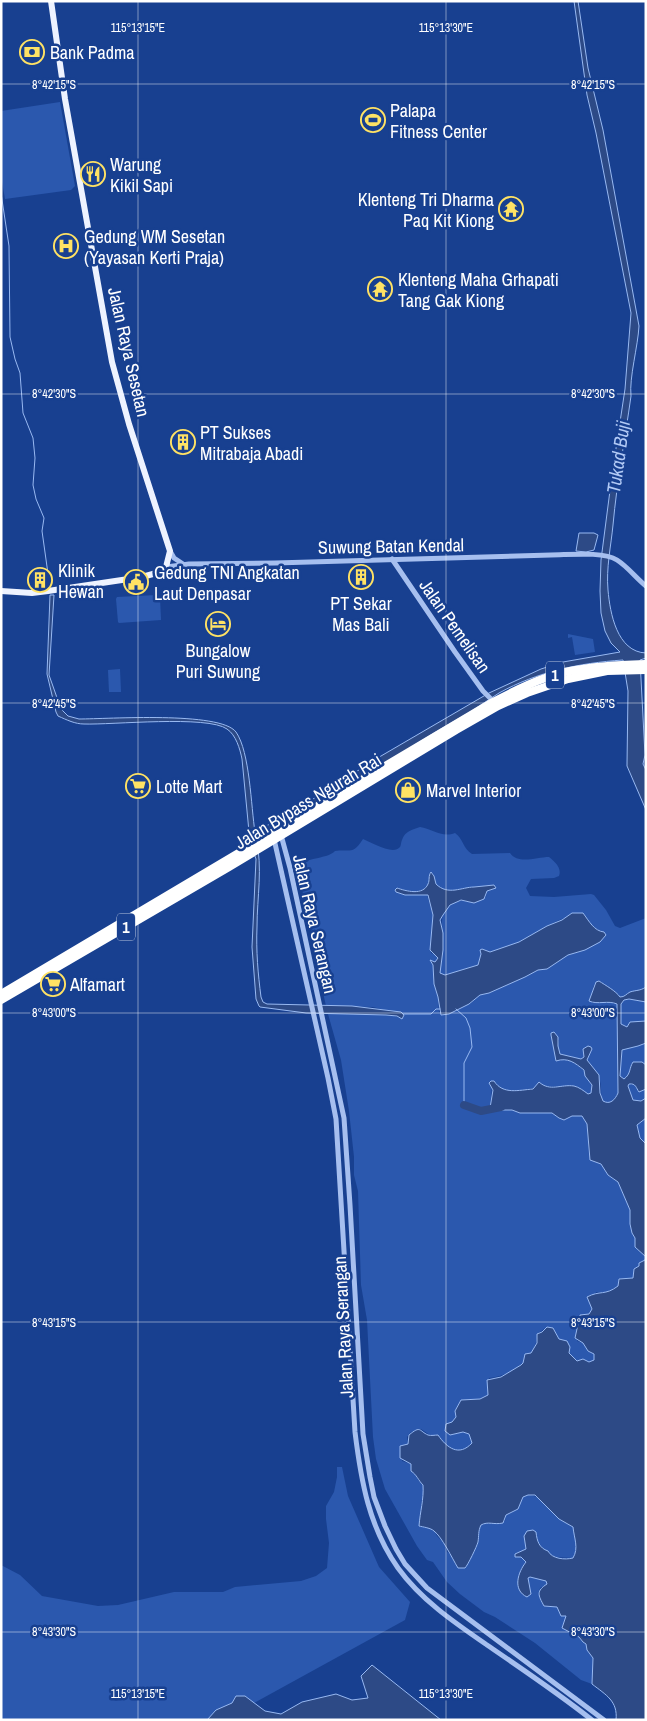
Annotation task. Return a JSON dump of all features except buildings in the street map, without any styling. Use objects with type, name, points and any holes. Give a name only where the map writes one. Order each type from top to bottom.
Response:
[{"type":"highway","name":"Jalan Bypass Ngurah Rai","points":[[1,1000],[41,974],[259,844],[456,730],[494,703],[547,684],[646,664]]},
{"type":"highway","name":"Jalan Bypass Ngurah Rai","points":[[622,668],[646,670]]},
{"type":"highway","name":"Jalan Bypass Ngurah Rai","points":[[259,844],[277,837],[325,805]]},
{"type":"highway","name":"Jalan Bypass Ngurah Rai","points":[[1,994],[41,974]]},
{"type":"main road","name":"Jalan Raya Sesetan","points":[[51,1],[66,107],[112,362],[129,424],[170,551]]},
{"type":"main road","points":[[1,591],[32,593],[142,577],[160,572],[166,567],[170,551]]},
{"type":"street","points":[[170,551],[174,558],[183,564]]},
{"type":"street","name":"Suwung Batan Kendal","points":[[166,567],[183,564],[600,555],[610,556],[618,560],[646,586]]},
{"type":"street","name":"Jalan Pemelisan","points":[[392,559],[442,633],[494,703]]},
{"type":"street","name":"Jalan Raya Serangan","points":[[277,837],[336,1119],[352,1390],[358,1452],[366,1499],[378,1531],[398,1568],[422,1595],[454,1622],[592,1720]]},
{"type":"street","name":"Jalan Raya Serangan","points":[[277,837],[290,868],[339,1093],[346,1134],[363,1434],[374,1497],[385,1526],[405,1564],[427,1588],[602,1718]]},
{"type":"street","points":[[352,1390],[360,1390]]},
{"type":"street","points":[[575,1707],[580,1701]]},
{"type":"shaded area","points":[[60,102],[75,186],[71,190],[5,199],[1,176],[1,111]]},
{"type":"shaded area","points":[[157,595],[160,598],[161,620],[118,622],[117,597]]},
{"type":"shaded area","points":[[568,634],[593,639],[595,652],[575,655],[572,637],[568,638]]},
{"type":"shaded area","points":[[120,669],[121,692],[109,692],[108,670]]},
{"type":"shaded area","points":[[420,827],[437,833],[455,833],[472,854],[510,853],[513,857],[523,860],[549,857],[559,868],[559,876],[531,879],[526,888],[530,896],[594,895],[606,910],[615,926],[620,928],[646,918],[646,987],[633,994],[620,997],[599,981],[593,987],[592,1003],[607,1002],[617,1004],[618,1093],[615,1098],[610,1102],[603,1102],[599,1078],[587,1060],[592,1049],[581,1059],[560,1054],[559,1040],[552,1038],[555,1055],[558,1060],[569,1060],[584,1071],[593,1085],[591,1093],[588,1094],[571,1088],[551,1086],[507,1090],[497,1087],[496,1084],[492,1087],[490,1108],[493,1110],[512,1110],[520,1113],[552,1113],[564,1120],[572,1116],[582,1116],[587,1124],[589,1155],[601,1164],[608,1175],[618,1182],[630,1210],[630,1224],[635,1238],[635,1247],[646,1257],[645,1260],[639,1263],[633,1278],[619,1279],[618,1286],[608,1292],[596,1292],[592,1309],[577,1341],[583,1343],[588,1351],[594,1354],[595,1360],[589,1362],[575,1360],[553,1328],[547,1327],[537,1334],[533,1351],[522,1364],[506,1374],[489,1378],[488,1395],[480,1399],[461,1400],[455,1411],[456,1417],[452,1422],[450,1435],[463,1432],[469,1434],[472,1443],[470,1445],[462,1450],[454,1451],[421,1429],[411,1432],[407,1437],[408,1444],[400,1446],[402,1461],[411,1464],[418,1480],[423,1485],[421,1504],[437,1536],[444,1543],[447,1552],[469,1563],[478,1543],[481,1525],[505,1521],[506,1515],[518,1509],[523,1497],[528,1495],[538,1497],[559,1519],[573,1527],[576,1547],[573,1558],[554,1557],[543,1549],[537,1541],[524,1536],[526,1549],[521,1557],[526,1562],[523,1565],[531,1594],[527,1578],[546,1581],[548,1584],[540,1588],[539,1595],[544,1606],[557,1607],[567,1616],[568,1630],[586,1644],[587,1650],[593,1658],[592,1684],[581,1680],[535,1643],[484,1612],[447,1582],[433,1562],[427,1560],[417,1546],[385,1489],[376,1459],[373,1437],[367,1320],[361,1285],[358,1191],[354,1175],[349,1111],[341,1060],[328,1014],[377,1014],[396,1016],[402,1019],[404,1015],[373,1007],[326,1006],[306,900],[299,884],[299,864],[335,851],[354,849],[363,839],[387,849],[397,849],[409,831]],"holes":[[[433,873],[436,884],[449,890],[494,885],[495,887],[487,891],[486,897],[471,902],[460,901],[452,904],[443,914],[443,950],[440,973],[445,975],[478,965],[481,954],[515,944],[550,924],[567,917],[583,913],[592,926],[601,932],[579,952],[568,955],[547,969],[538,970],[489,993],[480,995],[471,1003],[449,1014],[439,1012],[431,961],[435,962],[438,958],[437,955],[431,953],[433,915],[427,895],[405,895],[401,889],[412,892],[423,890],[429,883],[429,874]]]},
{"type":"shaded area","points":[[624,1000],[646,1002],[646,1021],[628,1025],[627,1027],[621,1024],[621,1004]]},
{"type":"shaded area","points":[[646,1043],[646,1065],[642,1062],[631,1064],[631,1070],[625,1079],[622,1079],[620,1077],[622,1050]]},
{"type":"shaded area","points":[[629,1084],[635,1085],[638,1090],[646,1089],[646,1098],[642,1101],[633,1100]]},
{"type":"shaded area","points":[[646,1118],[646,1144],[640,1138],[637,1124]]},
{"type":"shaded area","points":[[337,1467],[342,1467],[348,1496],[379,1567],[410,1602],[405,1620],[223,1720],[1,1720],[1,1565],[20,1575],[42,1596],[98,1606],[118,1605],[174,1592],[223,1592],[235,1587],[301,1581],[316,1576],[327,1568],[329,1543],[326,1506],[334,1492]]},
{"type":"water","name":"Tukad Buji","points":[[574,1],[578,1],[588,68],[603,130],[639,326],[609,557],[608,582],[609,599],[617,630],[628,646],[636,651],[646,653],[646,658],[640,660],[645,755],[643,764],[646,770],[646,810],[627,766],[628,691],[623,660],[590,663],[543,674],[499,693],[398,756],[256,838],[259,860],[257,954],[263,1002],[267,1004],[352,1006],[401,1012],[404,1015],[402,1019],[397,1016],[386,1015],[306,1013],[260,1007],[256,999],[252,947],[256,859],[250,842],[242,759],[235,738],[227,729],[200,722],[84,724],[74,723],[58,716],[47,674],[50,595],[54,595],[49,675],[61,709],[68,716],[79,719],[187,719],[226,725],[236,732],[241,741],[247,766],[255,832],[294,811],[381,756],[489,693],[541,669],[563,662],[620,652],[611,643],[605,631],[601,613],[601,560],[625,389],[631,313],[587,95]]},
{"type":"water","points":[[579,533],[594,533],[598,535],[594,550],[586,552],[576,551]]},
{"type":"water","points":[[431,872],[436,884],[445,890],[494,885],[496,888],[487,891],[484,899],[474,903],[461,900],[450,905],[440,920],[443,933],[443,950],[440,973],[445,975],[478,965],[481,954],[480,950],[482,949],[490,952],[519,942],[572,913],[583,913],[595,928],[606,935],[600,942],[585,950],[568,955],[547,969],[538,970],[489,993],[480,995],[469,1004],[449,1014],[441,1015],[434,984],[433,965],[430,960],[435,962],[438,958],[430,950],[433,915],[428,895],[405,895],[395,890],[397,888],[414,892],[426,888]]},
{"type":"water","points":[[599,981],[620,997],[646,987],[646,1002],[629,999],[624,1000],[621,1004],[621,1024],[627,1027],[630,1022],[646,1021],[646,1043],[622,1050],[620,1076],[624,1079],[626,1077],[633,1062],[642,1062],[646,1065],[646,1089],[639,1092],[633,1084],[628,1086],[633,1100],[641,1101],[646,1098],[646,1118],[637,1125],[640,1138],[646,1144],[646,1257],[635,1247],[635,1238],[630,1224],[630,1210],[618,1182],[608,1175],[601,1164],[590,1160],[587,1124],[582,1116],[572,1116],[564,1120],[552,1113],[520,1113],[512,1110],[493,1110],[490,1108],[493,1090],[489,1083],[491,1081],[494,1081],[502,1088],[512,1091],[533,1089],[539,1082],[547,1087],[574,1086],[588,1094],[591,1093],[592,1085],[585,1076],[584,1070],[568,1060],[556,1061],[551,1035],[554,1032],[558,1037],[560,1054],[581,1059],[584,1057],[583,1049],[588,1046],[591,1047],[592,1049],[587,1060],[599,1075],[600,1093],[603,1101],[610,1102],[614,1100],[618,1093],[617,1004],[589,1001],[596,982]]},
{"type":"water","points":[[646,1258],[646,1720],[616,1720],[613,1703],[592,1684],[593,1658],[587,1650],[586,1644],[579,1637],[562,1628],[566,1616],[561,1616],[557,1607],[544,1606],[539,1594],[541,1589],[547,1584],[546,1581],[528,1578],[531,1594],[527,1597],[519,1590],[519,1576],[526,1562],[521,1557],[515,1557],[515,1554],[526,1549],[524,1536],[527,1531],[533,1530],[536,1532],[541,1546],[552,1556],[570,1559],[573,1558],[576,1550],[573,1527],[559,1519],[535,1495],[528,1495],[523,1497],[518,1509],[506,1515],[503,1523],[486,1523],[481,1525],[478,1542],[470,1560],[465,1568],[458,1568],[437,1534],[431,1529],[419,1526],[423,1485],[411,1471],[411,1464],[400,1458],[400,1446],[408,1444],[409,1435],[418,1430],[428,1435],[438,1435],[449,1447],[458,1450],[472,1443],[469,1434],[463,1432],[450,1435],[445,1431],[446,1424],[452,1422],[456,1417],[455,1411],[461,1400],[480,1399],[488,1395],[487,1380],[501,1377],[521,1365],[525,1354],[531,1353],[537,1343],[537,1334],[547,1327],[553,1328],[559,1339],[567,1341],[570,1347],[569,1353],[577,1361],[583,1359],[589,1362],[594,1360],[594,1354],[588,1351],[583,1343],[575,1338],[580,1315],[589,1314],[592,1309],[587,1297],[613,1289],[618,1286],[619,1279],[633,1278],[634,1269]]},
{"type":"water","points":[[372,1665],[441,1720],[207,1720],[216,1710],[232,1703],[236,1696],[245,1696],[265,1711],[281,1714],[302,1702],[336,1694],[352,1700],[368,1698],[361,1676]]},
{"type":"waterway","points":[[1,193],[9,246],[10,337],[20,373],[23,413],[33,438],[35,458],[33,485],[36,499],[44,518],[42,531],[50,588]]},
{"type":"waterway","points":[[403,1014],[431,1014],[436,1009],[440,1009]]},
{"type":"waterway","points":[[456,1009],[466,1018],[470,1028],[472,1047],[464,1063],[464,1105]]},
{"type":"waterway","points":[[464,1105],[481,1111],[501,1107]]},
{"type":"place","name":"Bank Padma","points":[[32,52]]},
{"type":"place","name":"Palapa Fitness Center","points":[[373,120]]},
{"type":"place","name":"Warung Kikil Sapi","points":[[93,174]]},
{"type":"place","name":"Klenteng Tri Dharma Paq Kit Kiong","points":[[511,209]]},
{"type":"place","name":"Gedung WM Sesetan (Yayasan Kerti Praja)","points":[[66,246]]},
{"type":"place","name":"Klenteng Maha Grhapati Tang Gak Kiong","points":[[380,289]]},
{"type":"place","name":"PT Sukses Mitrabaja Abadi","points":[[183,442]]},
{"type":"place","name":"PT Sekar Mas Bali","points":[[361,577]]},
{"type":"place","name":"Klinik Hewan","points":[[40,580]]},
{"type":"place","name":"Gedung TNI Angkatan Laut Denpasar","points":[[136,582]]},
{"type":"place","name":"Bungalow Puri Suwung","points":[[218,624]]},
{"type":"place","name":"Lotte Mart","points":[[138,786]]},
{"type":"place","name":"Marvel Interior","points":[[408,790]]},
{"type":"place","name":"Alfamart","points":[[53,984]]}]
